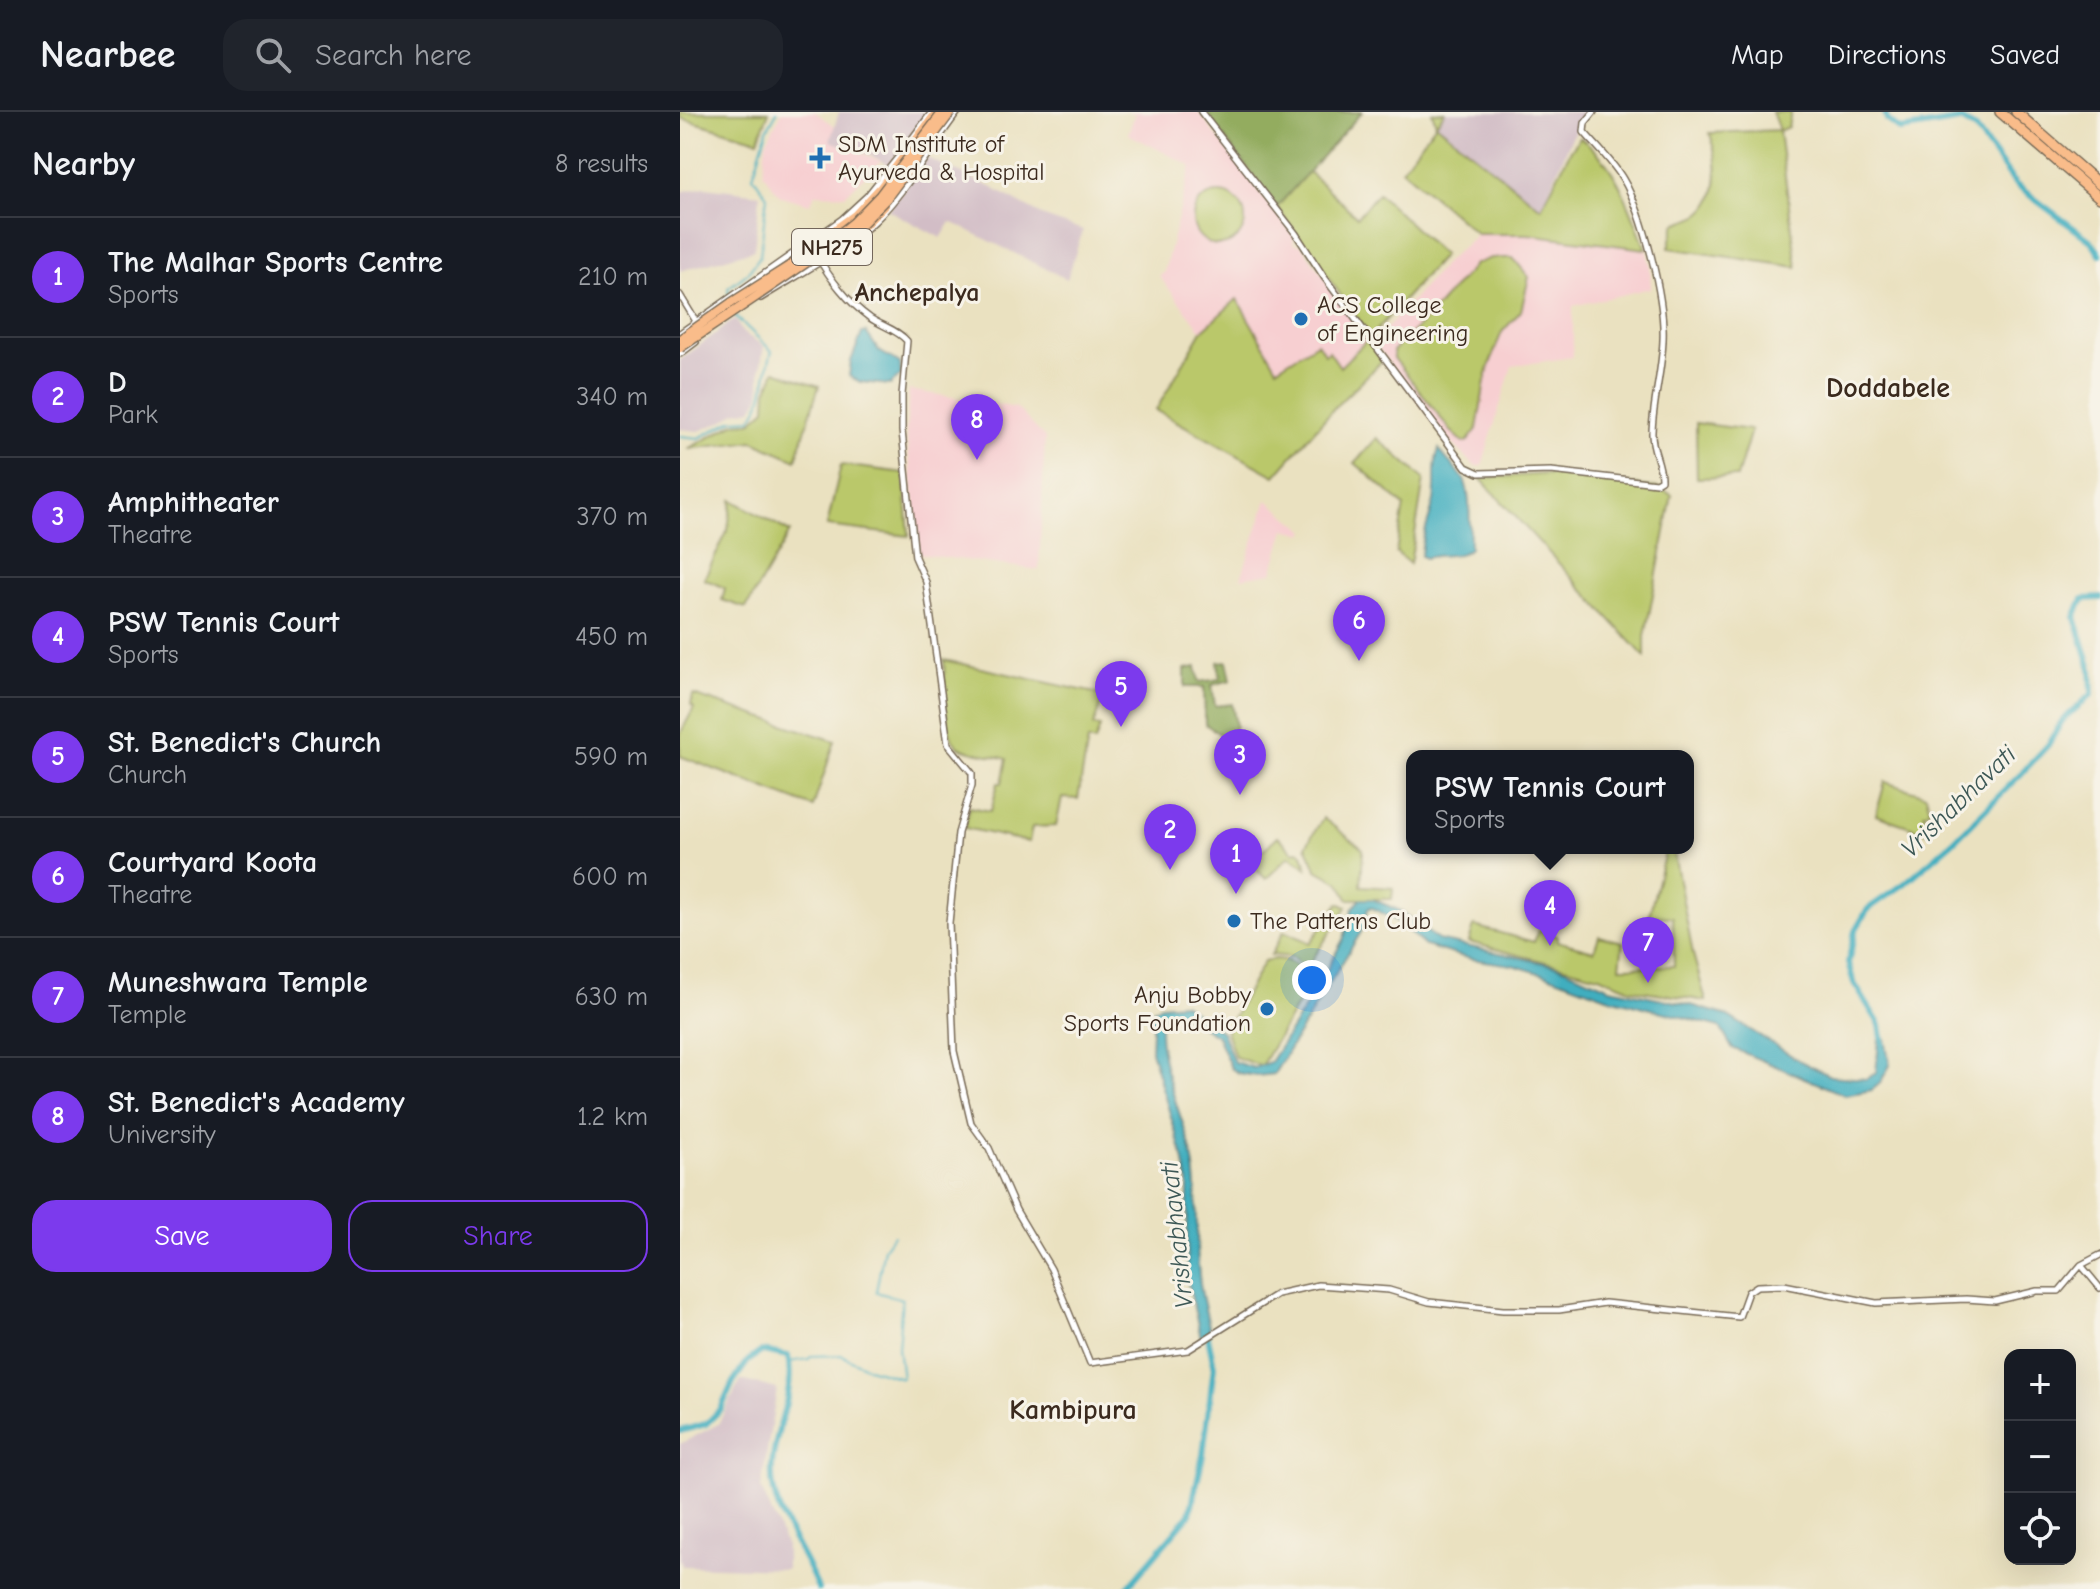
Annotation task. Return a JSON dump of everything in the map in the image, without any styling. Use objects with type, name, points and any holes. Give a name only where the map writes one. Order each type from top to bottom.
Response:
[{"type":"highway","name":"NH275","points":[[680,336],[855,215],[881,187],[937,112]]},
{"type":"highway","name":"NH275","points":[[680,336],[845,229],[880,195],[937,112]]},
{"type":"highway","name":"NH275","points":[[680,351],[819,260],[873,219],[955,112]]},
{"type":"highway","name":"NH275","points":[[680,351],[858,228],[886,199],[955,112]]},
{"type":"highway","points":[[2000,112],[2100,198]]},
{"type":"highway","points":[[2016,112],[2100,185]]},
{"type":"street","points":[[1201,112],[1296,234],[1352,315],[1466,467],[1479,473],[1551,471],[1656,483],[1661,476],[1652,432],[1663,344],[1663,307],[1627,187],[1605,153],[1584,132],[1585,123],[1594,112]]},
{"type":"street","points":[[812,244],[824,272],[853,303],[907,341],[901,416],[915,557],[926,582],[948,744],[972,773],[972,785],[958,833],[949,923],[954,1051],[971,1123],[989,1148],[1016,1210],[1051,1269],[1090,1363],[1188,1350],[1277,1294],[1318,1285],[1389,1290],[1429,1302],[1503,1310],[1559,1310],[1605,1303],[1739,1317],[1748,1292],[1757,1286],[1784,1285],[1876,1303],[1966,1299],[1995,1301],[2037,1291],[2059,1291],[2081,1265],[2100,1255]]},
{"type":"street","points":[[680,295],[697,322]]},
{"type":"street","points":[[2081,1265],[2100,1288]]},
{"type":"shaded area","name":"SDM Institute of Ayurveda & Hospital","points":[[782,112],[815,112],[835,126],[831,141],[881,161],[845,195],[815,194],[810,204],[780,196],[763,173],[766,142]]},
{"type":"shaded area","points":[[839,112],[929,112],[889,165],[871,155],[830,141]]},
{"type":"shaded area","points":[[1128,112],[1198,112],[1294,236],[1293,244],[1301,245],[1368,339],[1340,367],[1328,352],[1277,368],[1237,299],[1202,331],[1159,276],[1164,272],[1191,166],[1128,134],[1135,114]]},
{"type":"shaded area","points":[[1445,112],[1588,112],[1577,126],[1541,208],[1436,124]]},
{"type":"shaded area","points":[[927,158],[991,187],[1047,218],[1083,230],[1067,279],[951,222],[941,238],[888,210]]},
{"type":"shaded area","points":[[705,187],[760,194],[754,250],[680,271],[680,192]]},
{"type":"shaded area","points":[[1477,234],[1527,234],[1646,249],[1651,288],[1573,306],[1573,357],[1512,366],[1482,466],[1475,466],[1440,431],[1374,342],[1449,259]]},
{"type":"shaded area","points":[[735,319],[743,333],[764,346],[760,395],[752,409],[736,412],[699,431],[680,429],[680,360]]},
{"type":"shaded area","points":[[909,390],[1017,408],[1045,438],[1039,570],[920,554],[906,432]]},
{"type":"shaded area","points":[[1267,500],[1306,531],[1304,534],[1285,529],[1272,573],[1241,578]]},
{"type":"shaded area","points":[[741,1380],[777,1389],[761,1488],[786,1546],[786,1569],[682,1566],[680,1444],[718,1424]]},
{"type":"green space","points":[[680,112],[769,112],[758,140],[680,118]]},
{"type":"green space","points":[[1205,112],[1362,112],[1277,207]]},
{"type":"green space","points":[[1432,112],[1445,112],[1436,124]]},
{"type":"green space","points":[[1772,112],[1791,112],[1788,127],[1779,131],[1797,267],[1669,248],[1675,224],[1700,214],[1713,197],[1717,176],[1710,133],[1779,130]]},
{"type":"green space","points":[[1436,124],[1541,208],[1580,137],[1604,160],[1613,174],[1628,202],[1646,249],[1527,234],[1477,234],[1402,169]]},
{"type":"green space","points":[[1308,171],[1357,217],[1378,193],[1443,255],[1371,337],[1277,207]]},
{"type":"green space","points":[[1219,193],[1237,201],[1245,219],[1237,237],[1219,245],[1201,237],[1193,219],[1201,201]]},
{"type":"green space","points":[[1491,258],[1513,258],[1529,277],[1521,311],[1502,332],[1493,355],[1477,429],[1467,442],[1463,442],[1394,358],[1393,351],[1475,264]]},
{"type":"green space","points":[[1237,299],[1277,368],[1317,343],[1325,354],[1329,351],[1340,367],[1368,339],[1382,361],[1334,408],[1275,476],[1156,410],[1202,331]]},
{"type":"green space","points":[[775,371],[819,386],[796,460],[753,441],[688,449],[735,423],[751,422],[766,409],[767,391]]},
{"type":"green space","points":[[1696,423],[1751,430],[1737,477],[1697,478]]},
{"type":"green space","points":[[1377,438],[1424,479],[1410,564],[1396,552],[1404,506],[1355,463]]},
{"type":"green space","points":[[841,465],[904,473],[909,536],[827,526]]},
{"type":"green space","points":[[1548,474],[1659,488],[1672,495],[1645,636],[1645,657],[1480,478]]},
{"type":"green space","points":[[732,500],[790,532],[746,608],[722,600],[725,588],[704,579],[728,530]]},
{"type":"green space","points":[[944,660],[1104,695],[1093,726],[1100,727],[1095,742],[1088,740],[1078,799],[1062,798],[1056,826],[1032,827],[1029,842],[965,828],[969,807],[991,811],[1007,759],[968,750],[953,740],[947,719]]},
{"type":"green space","points":[[1227,661],[1231,680],[1212,685],[1215,706],[1232,704],[1236,726],[1232,733],[1224,737],[1205,724],[1204,687],[1185,687],[1185,669],[1196,667],[1199,682],[1220,679],[1218,662]]},
{"type":"green space","points":[[693,695],[835,741],[813,807],[680,756],[680,734],[694,708],[691,705]]},
{"type":"green space","points":[[1885,782],[1926,795],[1930,810],[1924,813],[1928,833],[1876,815]]},
{"type":"green space","points":[[1323,818],[1363,849],[1361,886],[1393,888],[1392,899],[1348,899],[1340,883],[1317,870],[1306,846]]},
{"type":"green space","points":[[1278,836],[1293,852],[1303,854],[1307,868],[1289,856],[1266,879],[1250,863]]},
{"type":"green space","points":[[1664,854],[1674,854],[1693,954],[1706,1001],[1631,989],[1599,976],[1469,942],[1474,926],[1534,942],[1539,930],[1557,936],[1557,941],[1594,951],[1599,936],[1623,942],[1620,967],[1674,966],[1673,917],[1649,916]]},
{"type":"green space","points":[[1339,903],[1347,907],[1306,969],[1292,957],[1271,955],[1284,931],[1310,943]]},
{"type":"green space","name":"Anju Bobby Sports Foundation","points":[[1275,959],[1297,966],[1308,987],[1261,1066],[1235,1057],[1226,1031],[1264,961]]},
{"type":"water","points":[[866,332],[879,351],[900,363],[901,375],[890,385],[860,382],[849,376],[851,361],[862,333]]},
{"type":"water","points":[[1439,449],[1466,484],[1470,548],[1460,554],[1425,558],[1421,556],[1422,548],[1434,500]]},
{"type":"water","points":[[1361,899],[1372,899],[1401,911],[1438,940],[1558,966],[1610,988],[1728,1016],[1830,1076],[1866,1079],[1876,1073],[1879,1039],[1885,1039],[1890,1065],[1880,1083],[1872,1090],[1845,1095],[1732,1048],[1720,1027],[1610,998],[1512,965],[1471,959],[1425,946],[1397,921],[1371,907],[1361,932],[1274,1074],[1257,1076],[1238,1073],[1231,1068],[1217,1036],[1182,1014],[1164,1013],[1160,1025],[1163,1057],[1189,1143],[1195,1177],[1198,1266],[1210,1331],[1201,1338],[1187,1278],[1188,1182],[1151,1051],[1153,1010],[1161,1005],[1183,1003],[1222,1032],[1234,1062],[1254,1068],[1270,1062],[1310,1000],[1344,938],[1353,908]]},
{"type":"waterway","points":[[729,299],[728,288],[748,273],[760,256],[767,196],[753,176],[767,130],[777,112]]},
{"type":"waterway","name":"Vrishabhavati","points":[[1885,112],[1887,120],[1900,130],[1961,120],[1976,129],[2016,185],[2091,241],[2100,254]]},
{"type":"waterway","points":[[680,436],[699,438],[733,420],[751,419],[760,403],[772,351],[735,316]]},
{"type":"waterway","name":"Vrishabhavati","points":[[1883,1044],[1880,1025],[1854,983],[1848,963],[1855,931],[1868,909],[1904,884],[1953,842],[2048,745],[2062,721],[2092,694],[2091,669],[2075,617],[2083,599],[2100,598]]},
{"type":"waterway","points":[[789,1362],[811,1356],[841,1355],[868,1368],[902,1378],[898,1348],[902,1299],[876,1292],[884,1248],[893,1235]]},
{"type":"waterway","name":"Vrishabhavati","points":[[1126,1589],[1190,1514],[1203,1455],[1214,1366],[1207,1332]]},
{"type":"waterway","name":"Vrishabhavati","points":[[680,1431],[706,1424],[721,1409],[733,1382],[748,1361],[762,1351],[788,1356],[789,1385],[774,1453],[773,1484],[782,1515],[818,1589]]},
{"type":"place","name":"SDM Institute of Ayurveda & Hospital","points":[[820,158]]},
{"type":"place","name":"ACS College of Engineering","points":[[1301,319]]},
{"type":"place","name":"St. Benedict's Academy","points":[[977,460]]},
{"type":"place","name":"Courtyard Koota","points":[[1359,661]]},
{"type":"place","name":"St. Benedict's Church","points":[[1121,727]]},
{"type":"place","name":"Amphitheater","points":[[1240,795]]},
{"type":"place","name":"D","points":[[1170,870]]},
{"type":"place","name":"The Malhar Sports Centre","points":[[1236,894]]},
{"type":"place","name":"The Patterns Club","points":[[1234,921]]},
{"type":"place","name":"PSW Tennis Court","points":[[1550,946]]},
{"type":"place","name":"Muneshwara Temple","points":[[1648,983]]},
{"type":"place","name":"Anju Bobby Sports Foundation","points":[[1267,1009]]},
{"type":"district","name":"Anchepalya","points":[[917,292]]},
{"type":"district","name":"Doddabele","points":[[1888,387]]},
{"type":"district","name":"Kambipura","points":[[1073,1409]]}]
